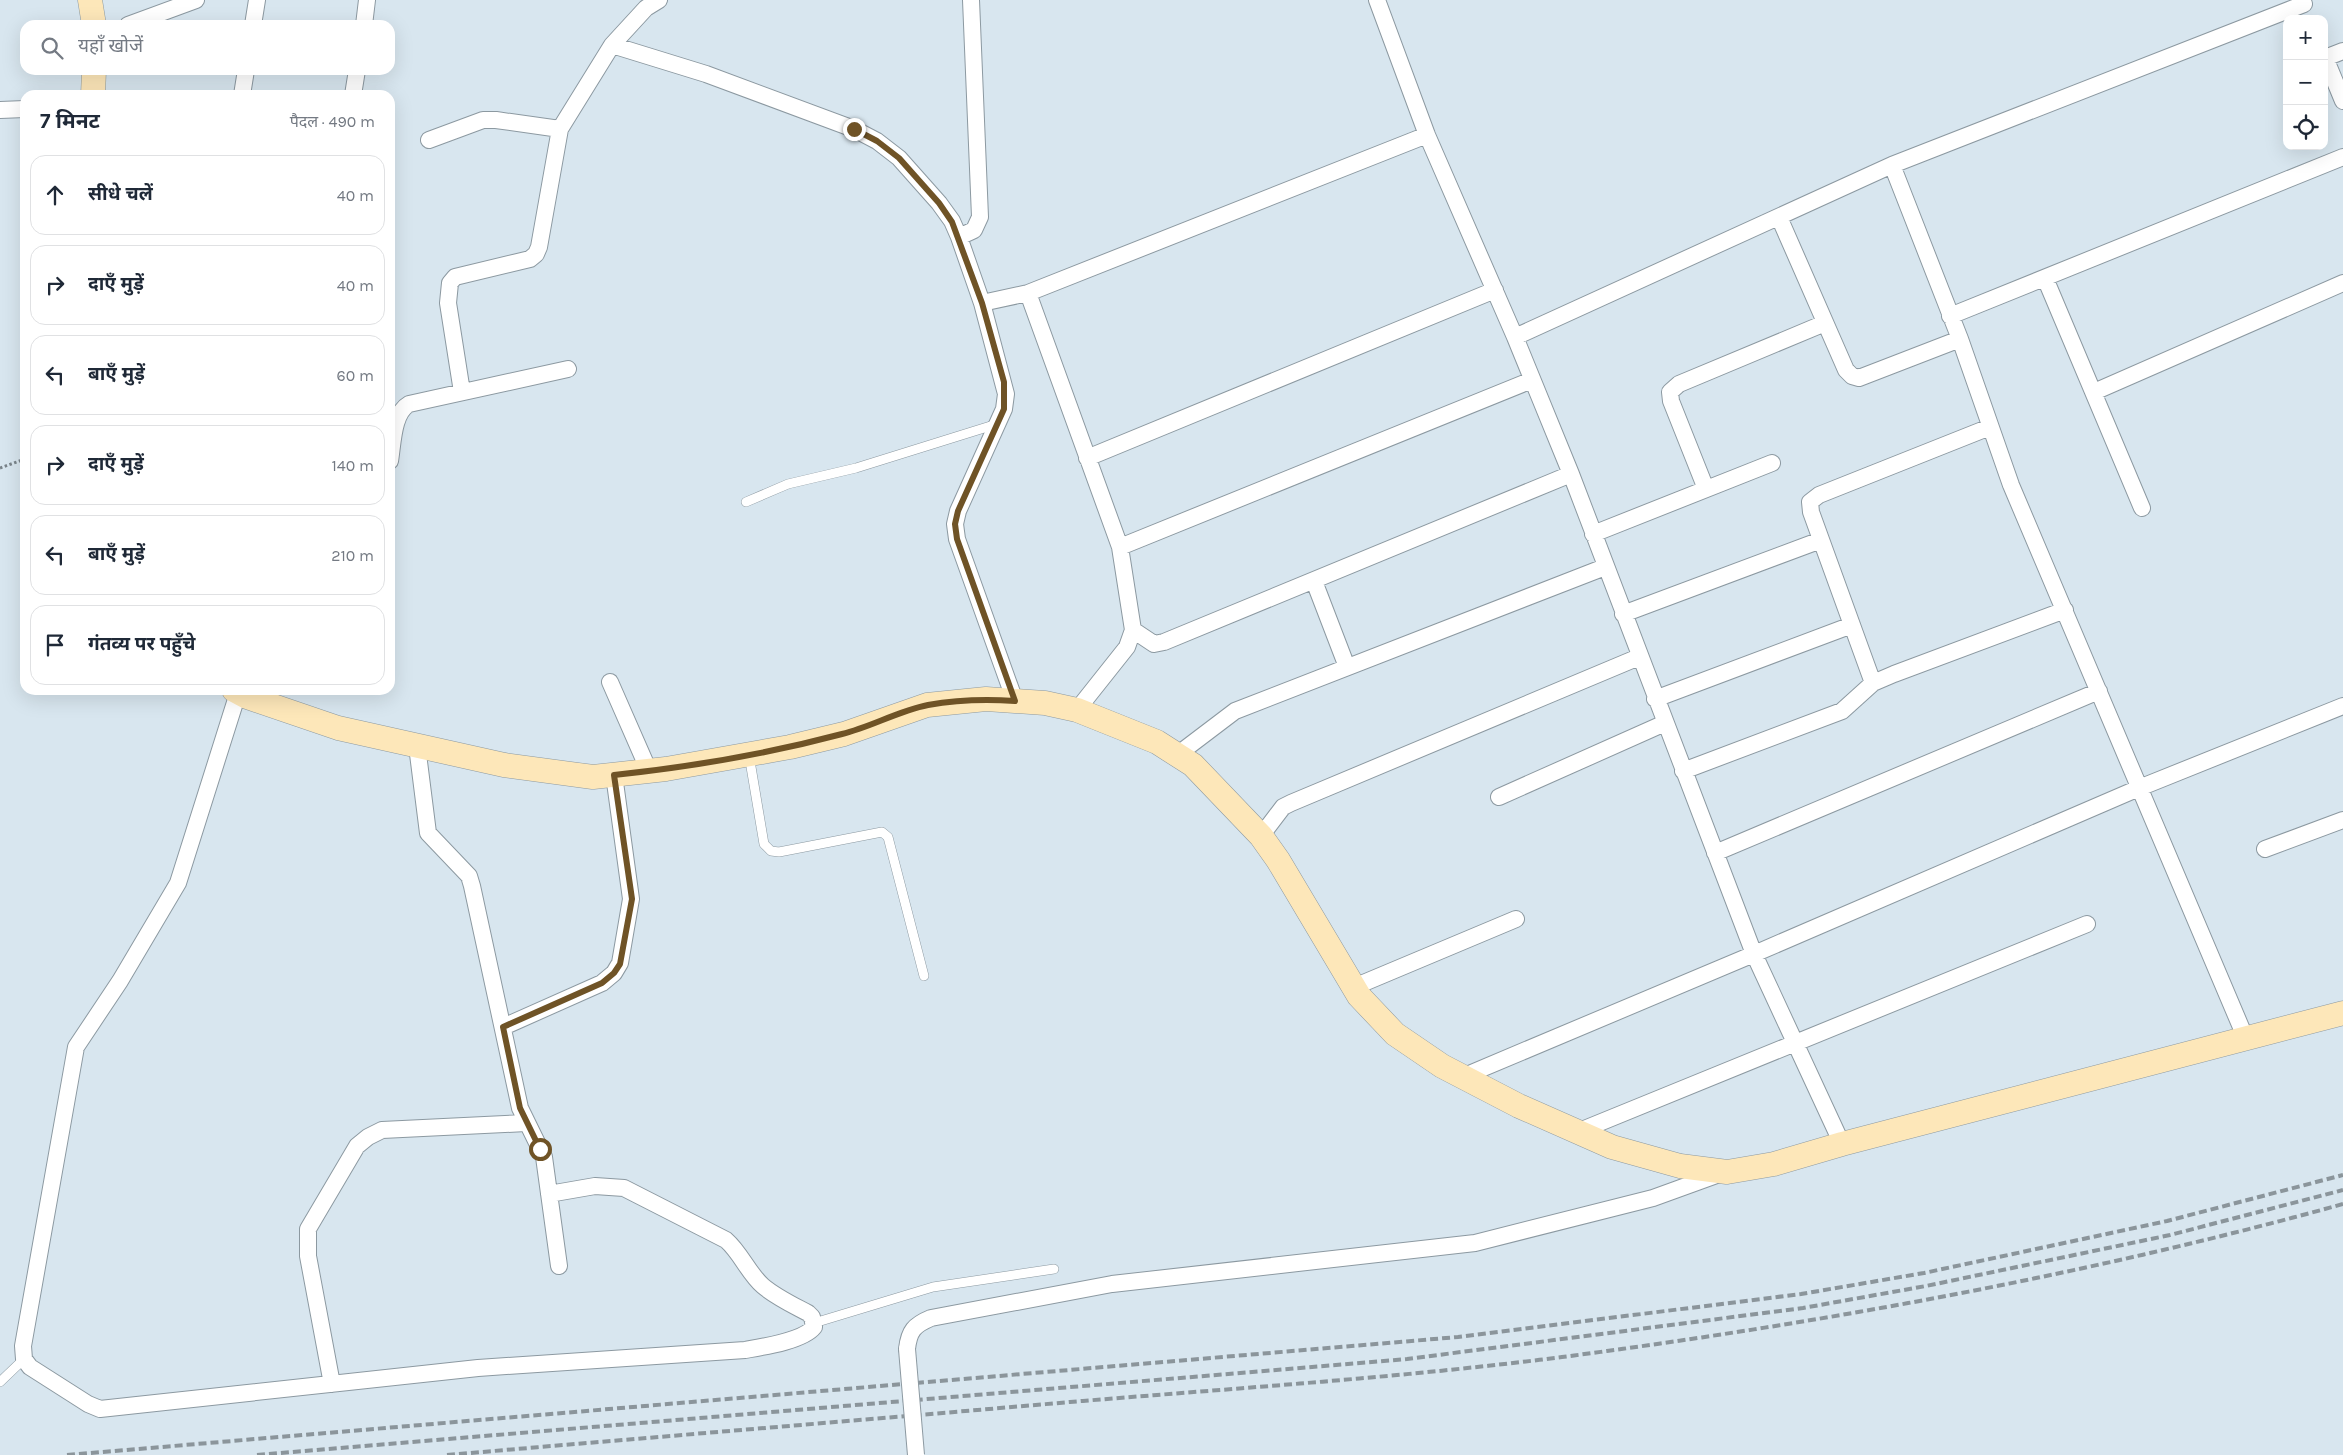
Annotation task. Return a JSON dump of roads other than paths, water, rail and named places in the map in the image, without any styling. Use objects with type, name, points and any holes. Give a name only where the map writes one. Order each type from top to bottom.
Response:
[{"type":"main road","points":[[90,0],[93,20]]},
{"type":"main road","points":[[93,90],[94,75]]},
{"type":"main road","points":[[251,695],[338,728],[504,765],[593,777],[649,771],[749,754],[844,734],[927,705],[986,699],[1045,703],[1077,710],[1157,742],[1194,765],[1261,836],[1278,860],[1359,996],[1395,1034],[1462,1077],[1577,1132],[1612,1147],[1680,1166],[1727,1172],[1774,1164],[1842,1144],[2343,1013]]},
{"type":"street","points":[[142,20],[196,0]]},
{"type":"street","points":[[254,20],[256,0]]},
{"type":"street","points":[[365,20],[367,0]]},
{"type":"street","points":[[959,237],[974,230],[980,217],[971,0]]},
{"type":"street","points":[[1377,0],[1427,136],[1515,337],[1570,474],[1754,954],[1842,1144]]},
{"type":"street","points":[[462,392],[448,303],[450,283],[456,277],[530,259],[536,254],[539,247],[560,129],[612,45],[650,3]]},
{"type":"street","points":[[1515,337],[1892,165],[2305,8]]},
{"type":"street","points":[[612,45],[706,74],[854,129],[877,141],[899,158],[939,203],[959,237],[982,303],[1006,394],[1004,409],[958,511],[955,524],[957,539],[1015,701]]},
{"type":"street","points":[[2328,56],[2343,51]]},
{"type":"street","points":[[2326,60],[2343,101]]},
{"type":"street","points":[[243,90],[245,75]]},
{"type":"street","points":[[354,90],[355,75]]},
{"type":"street","points":[[0,110],[20,109]]},
{"type":"street","points":[[429,140],[483,120],[496,120],[560,129]]},
{"type":"street","points":[[982,303],[1028,293],[1427,136]]},
{"type":"street","points":[[1950,316],[2343,157]]},
{"type":"street","points":[[1892,165],[1960,340],[2011,485],[2066,610],[2139,788],[2246,1039]]},
{"type":"street","points":[[1779,217],[1846,370],[1852,376],[1859,378],[1960,340]]},
{"type":"street","points":[[2045,278],[2142,508]]},
{"type":"street","points":[[2094,392],[2343,284]]},
{"type":"street","points":[[1087,458],[1495,290]]},
{"type":"street","points":[[1028,293],[1120,547],[1133,630],[1127,646],[1077,710]]},
{"type":"street","points":[[1706,489],[1671,402],[1670,392],[1679,384],[1825,323]]},
{"type":"street","points":[[395,434],[399,414],[403,407],[410,404],[568,369]]},
{"type":"street","points":[[1120,547],[1532,380]]},
{"type":"street","points":[[1873,683],[1811,512],[1810,502],[1818,495],[1990,427]]},
{"type":"street","points":[[1593,534],[1772,463]]},
{"type":"street","points":[[1133,630],[1154,644],[1164,642],[1570,474]]},
{"type":"street","points":[[1623,614],[1821,540]]},
{"type":"street","points":[[1177,755],[1235,711],[1605,567]]},
{"type":"street","points":[[1314,580],[1347,667]]},
{"type":"street","points":[[1683,771],[1842,711],[1873,683],[2066,610]]},
{"type":"street","points":[[1655,699],[1852,625]]},
{"type":"street","points":[[1261,836],[1284,808],[1291,803],[1639,657]]},
{"type":"street","points":[[610,682],[649,771]]},
{"type":"street","points":[[1715,853],[2099,691]]},
{"type":"street","points":[[242,695],[178,883],[120,981],[76,1047],[23,1346],[24,1358],[30,1367],[88,1404],[100,1409],[478,1368],[744,1350],[766,1346],[810,1332],[814,1322],[808,1313],[764,1287],[752,1274],[736,1249],[726,1240],[624,1188],[594,1186],[549,1194]]},
{"type":"street","points":[[1462,1077],[1754,954],[2139,788],[2343,706]]},
{"type":"street","points":[[1499,797],[1665,723]]},
{"type":"street","points":[[417,746],[428,833],[469,876],[520,1108],[544,1157],[559,1266]]},
{"type":"street","points":[[503,1027],[602,983],[614,973],[620,964],[632,899],[614,775]]},
{"type":"street","points":[[2265,849],[2343,820]]},
{"type":"street","points":[[1354,988],[1516,919]]},
{"type":"street","points":[[1577,1132],[2087,924]]},
{"type":"street","points":[[332,1384],[308,1256],[308,1229],[357,1146],[368,1136],[382,1130],[526,1123]]},
{"type":"street","points":[[916,1455],[907,1349],[909,1335],[916,1324],[931,1318],[1112,1284],[1468,1244],[1653,1198],[1727,1172]]},
{"type":"lane","points":[[746,502],[788,484],[856,468],[997,424]]},
{"type":"lane","points":[[749,754],[764,844],[770,851],[779,852],[882,832],[888,837],[924,976]]},
{"type":"lane","points":[[814,1322],[933,1287],[1054,1270]]},
{"type":"lane","points":[[0,1382],[24,1358]]},
{"type":"railway","points":[[67,1455],[1458,1337],[1801,1294],[1924,1273],[2167,1221],[2343,1175]]},
{"type":"railway","points":[[257,1455],[1407,1359],[1803,1308],[1926,1286],[2170,1235],[2343,1190]]},
{"type":"railway","points":[[447,1455],[1339,1380],[1540,1360],[1700,1338],[1978,1290],[2161,1250],[2343,1204]]}]
